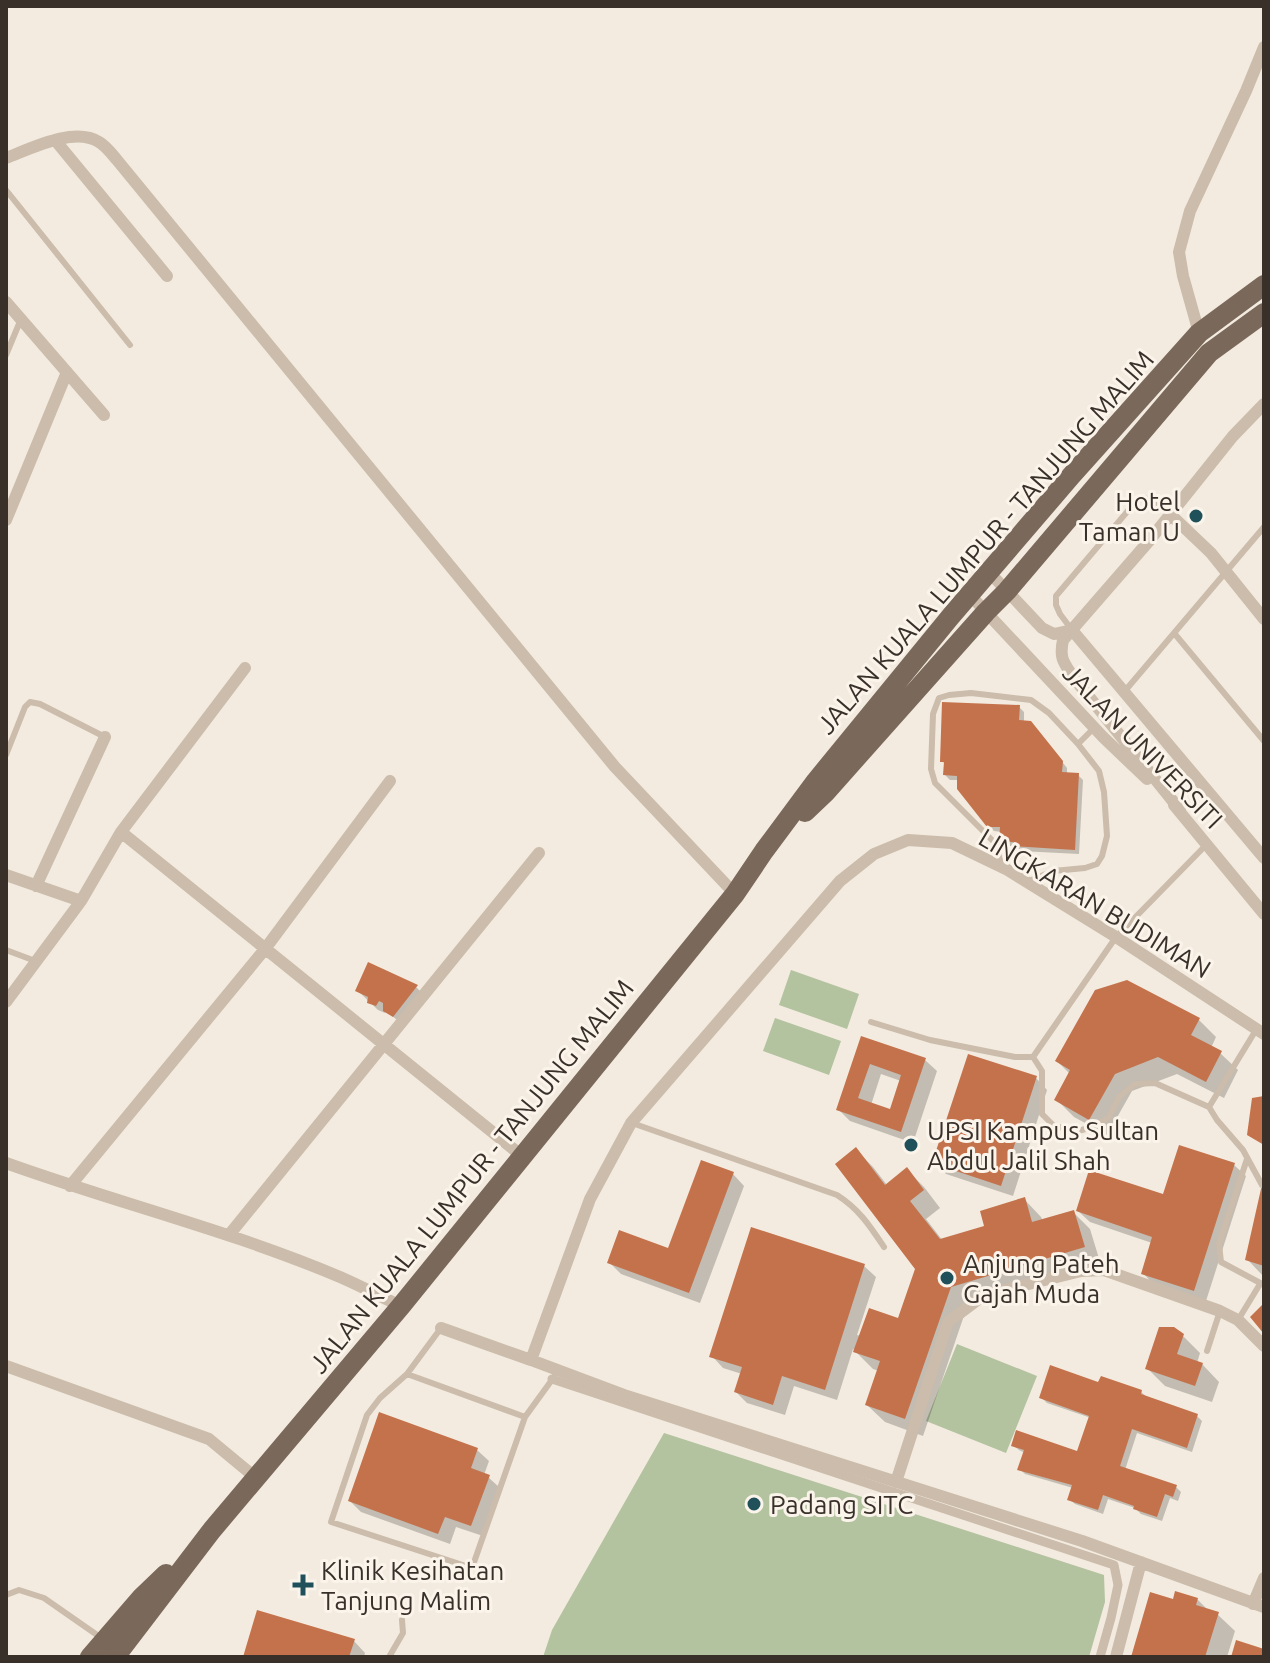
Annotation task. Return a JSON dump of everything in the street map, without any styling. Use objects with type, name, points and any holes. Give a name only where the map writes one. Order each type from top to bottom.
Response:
[{"type":"main road","name":"JALAN KUALA LUMPUR - TANJUNG MALIM","points":[[90,1657],[109,1648],[401,1306],[735,894],[816,781],[1071,476],[1199,333],[1264,285]]},
{"type":"main road","name":"JALAN KUALA LUMPUR - TANJUNG MALIM","points":[[764,851],[825,793],[1007,591],[1209,353],[1264,313]]},
{"type":"street","points":[[1199,333],[1179,252],[1190,211],[1264,47]]},
{"type":"street","points":[[6,158],[55,140],[77,137],[98,141],[117,160],[615,767],[735,894]]},
{"type":"street","points":[[55,140],[167,276]]},
{"type":"street","points":[[6,302],[104,415]]},
{"type":"street","points":[[6,520],[67,372]]},
{"type":"street","points":[[1180,810],[1060,654],[1063,640],[1233,436],[1264,404]]},
{"type":"street","points":[[1170,514],[1211,553],[1264,619]]},
{"type":"street","points":[[989,572],[1042,628],[1054,634],[1072,630]]},
{"type":"street","name":"JALAN UNIVERSITI","points":[[970,595],[1095,727],[1180,810],[1264,914]]},
{"type":"street","points":[[1072,630],[1264,858]]},
{"type":"street","points":[[6,1002],[81,901],[121,832],[245,668]]},
{"type":"street","points":[[36,886],[105,737]]},
{"type":"street","points":[[70,1186],[265,949],[390,781]]},
{"type":"street","points":[[121,832],[522,1156]]},
{"type":"street","name":"LINGKARAN BUDIMAN","points":[[531,1360],[590,1199],[631,1123],[840,881],[874,854],[908,840],[952,843],[1027,882],[1260,1032]]},
{"type":"street","points":[[229,1235],[539,853]]},
{"type":"street","points":[[6,875],[81,901]]},
{"type":"street","points":[[6,1163],[229,1235],[340,1277],[401,1306]]},
{"type":"street","points":[[896,1482],[948,1322],[984,1295],[1081,1271],[1104,1270],[1220,1311],[1238,1320],[1264,1346]]},
{"type":"street","points":[[441,1328],[531,1360],[555,1375],[1114,1565],[1118,1585],[1100,1657]]},
{"type":"street","points":[[6,1366],[209,1439],[256,1478]]},
{"type":"street","points":[[555,1375],[1141,1562],[1259,1606],[1264,1578]]},
{"type":"street","points":[[1116,1657],[1141,1562]]},
{"type":"lane","points":[[6,190],[130,345]]},
{"type":"lane","points":[[6,355],[21,319]]},
{"type":"lane","points":[[1072,630],[1056,605],[1056,596],[1068,580],[1137,500],[1145,498],[1170,514]]},
{"type":"lane","points":[[1124,692],[1264,527]]},
{"type":"lane","points":[[1174,633],[1264,741]]},
{"type":"lane","points":[[1002,867],[995,843],[935,783],[931,769],[933,714],[939,698],[971,693],[1031,700],[1049,713],[1099,771],[1107,836],[1097,864],[1053,871],[1027,882]]},
{"type":"lane","points":[[6,755],[25,707],[30,702],[40,704],[105,737]]},
{"type":"lane","points":[[1078,744],[1095,727]]},
{"type":"lane","points":[[1033,1057],[1116,937],[1207,844]]},
{"type":"lane","points":[[6,950],[38,962]]},
{"type":"lane","points":[[871,1022],[930,1040],[1015,1057],[1033,1057]]},
{"type":"lane","points":[[1209,1107],[1260,1032]]},
{"type":"lane","points":[[1033,1057],[1042,1071],[1042,1114],[1054,1126],[1078,1131],[1096,1126],[1109,1117],[1119,1097],[1135,1084],[1155,1083],[1209,1107],[1243,1150],[1264,1186]]},
{"type":"lane","points":[[631,1123],[837,1195],[852,1204],[863,1216],[884,1247]]},
{"type":"lane","points":[[1238,1320],[1262,1284],[1221,1262],[1219,1244],[1247,1159]]},
{"type":"lane","points":[[1207,1351],[1220,1311]]},
{"type":"lane","points":[[441,1328],[407,1374],[380,1398],[367,1415],[331,1522],[472,1568],[525,1417],[555,1375]]},
{"type":"lane","points":[[407,1374],[525,1417]]},
{"type":"lane","points":[[6,1595],[19,1590],[44,1598],[109,1648]]},
{"type":"lane","points":[[389,1657],[403,1633],[402,1620]]},
{"type":"green space","points":[[791,970],[859,994],[847,1029],[779,1005]]},
{"type":"green space","points":[[775,1018],[841,1041],[829,1075],[763,1051]]},
{"type":"green space","points":[[957,1344],[1037,1376],[1006,1453],[926,1421]]},
{"type":"green space","name":"Padang SITC","points":[[664,1433],[1104,1575],[1105,1602],[1089,1657],[543,1657],[552,1630]]},
{"type":"building","points":[[942,702],[1020,705],[1019,720],[1031,721],[1063,761],[1062,772],[1079,773],[1075,850],[1013,846],[1013,842],[999,841],[1000,827],[987,827],[957,789],[957,776],[943,775],[944,762],[940,762]]},
{"type":"building","points":[[368,962],[418,985],[393,1017],[383,1011],[383,1003],[379,1001],[376,1006],[367,1003],[368,997],[355,991]]},
{"type":"building","points":[[1127,980],[1200,1018],[1191,1035],[1222,1051],[1206,1082],[1158,1057],[1115,1074],[1089,1120],[1054,1100],[1070,1070],[1055,1061],[1095,990]]},
{"type":"building","points":[[861,1036],[926,1058],[901,1132],[836,1110]],"holes":[[[870,1064],[901,1075],[890,1109],[858,1098]]]},
{"type":"building","points":[[968,1054],[1037,1076],[1001,1186],[932,1163]]},
{"type":"building","points":[[1264,1096],[1264,1145],[1247,1135],[1252,1098]]},
{"type":"building","points":[[1179,1145],[1235,1163],[1194,1291],[1141,1274],[1152,1237],[1076,1211],[1089,1170],[1163,1194]]},
{"type":"building","name":"Anjung Pateh Gajah Muda","points":[[856,1147],[885,1185],[907,1167],[924,1190],[910,1201],[940,1239],[984,1226],[980,1211],[1025,1197],[1032,1222],[1074,1210],[1085,1247],[951,1287],[905,1419],[865,1405],[880,1361],[853,1352],[869,1308],[898,1318],[915,1269],[835,1164]]},
{"type":"building","points":[[701,1160],[734,1172],[689,1293],[607,1263],[619,1230],[668,1248]]},
{"type":"building","points":[[1264,1181],[1264,1266],[1245,1260]]},
{"type":"building","points":[[751,1227],[865,1264],[825,1390],[782,1376],[773,1405],[734,1392],[742,1367],[709,1357]]},
{"type":"building","points":[[1264,1303],[1264,1334],[1250,1317]]},
{"type":"building","points":[[1159,1327],[1174,1327],[1184,1334],[1177,1354],[1203,1363],[1195,1386],[1145,1369]]},
{"type":"building","points":[[1050,1365],[1098,1382],[1101,1376],[1198,1414],[1187,1448],[1132,1429],[1120,1466],[1177,1485],[1173,1497],[1165,1494],[1157,1517],[1103,1495],[1098,1510],[1067,1500],[1072,1485],[1017,1470],[1024,1450],[1011,1446],[1016,1430],[1077,1451],[1089,1416],[1039,1398]]},
{"type":"building","points":[[379,1412],[478,1448],[471,1468],[490,1475],[471,1526],[445,1517],[438,1534],[348,1501]]},
{"type":"building","points":[[1175,1591],[1198,1598],[1196,1605],[1219,1612],[1205,1657],[1131,1657],[1150,1592],[1173,1599]]},
{"type":"building","points":[[257,1610],[355,1639],[349,1657],[243,1657]]},
{"type":"building","points":[[1236,1640],[1264,1649],[1263,1657],[1231,1657]]},
{"type":"place","name":"Hotel Taman U","points":[[1196,516]]},
{"type":"place","name":"UPSI Kampus Sultan Abdul Jalil Shah","points":[[911,1145]]},
{"type":"place","name":"Anjung Pateh Gajah Muda","points":[[947,1278]]},
{"type":"place","name":"Padang SITC","points":[[754,1504]]},
{"type":"place","name":"Klinik Kesihatan Tanjung Malim","points":[[303,1585]]}]
